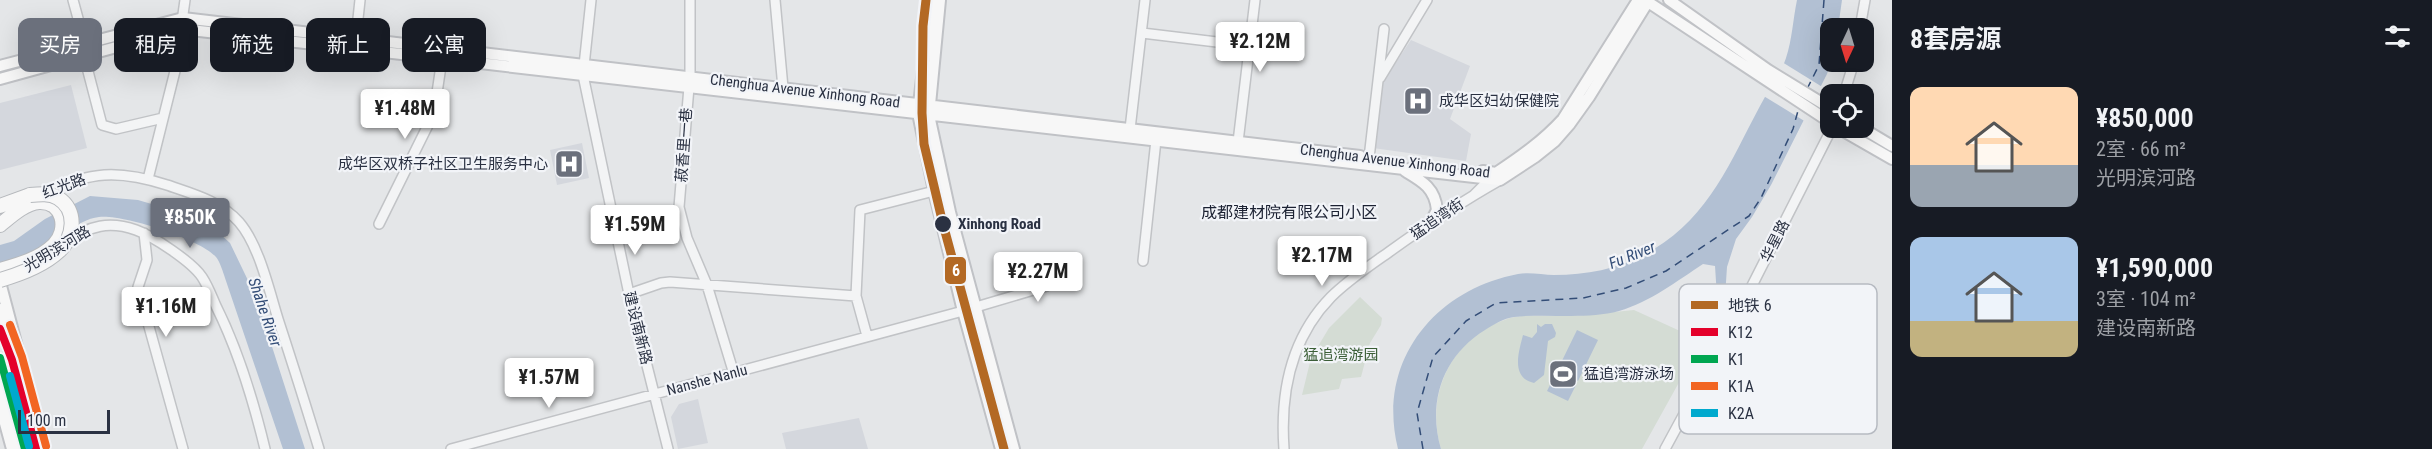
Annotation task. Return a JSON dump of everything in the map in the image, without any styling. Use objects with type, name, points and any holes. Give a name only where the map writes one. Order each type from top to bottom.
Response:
[{"type":"highway","points":[[0,206],[30,195],[50,195],[58,197],[65,204],[72,222],[69,238],[53,256],[30,270],[0,280]]},
{"type":"highway","points":[[0,225],[16,212],[39,202],[55,206],[63,222],[63,231],[52,247],[29,260],[0,270]]},
{"type":"highway","points":[[0,311],[36,449]]},
{"type":"highway","points":[[0,380],[19,449]]},
{"type":"main road","points":[[931,0],[923,109],[934,191],[963,311],[1001,449]]},
{"type":"main road","points":[[940,0],[923,109],[1014,449]]},
{"type":"main road","points":[[1669,0],[1820,116]]},
{"type":"main road","points":[[1645,1],[1772,78],[1820,102]]},
{"type":"main road","name":"猛追湾街","points":[[1494,177],[1542,151],[1569,125],[1645,1]]},
{"type":"main road","name":"Chenghua Avenue Xinhong Road","points":[[198,24],[306,33]]},
{"type":"main road","name":"Chenghua Avenue Xinhong Road","points":[[198,25],[402,53]]},
{"type":"main road","name":"Chenghua Avenue Xinhong Road","points":[[390,42],[689,83],[1130,129],[1369,158],[1494,177]]},
{"type":"main road","name":"Chenghua Avenue Xinhong Road","points":[[0,66],[18,61]]},
{"type":"main road","name":"Chenghua Avenue Xinhong Road","points":[[486,62],[583,70]]},
{"type":"main road","name":"Chenghua Avenue Xinhong Road","points":[[0,80],[28,72]]},
{"type":"main road","name":"Chenghua Avenue Xinhong Road","points":[[689,83],[783,88],[1156,140],[1494,177]]},
{"type":"main road","points":[[1874,135],[1892,146]]},
{"type":"main road","points":[[1856,138],[1892,159]]},
{"type":"main road","points":[[1400,168],[1425,182],[1431,189],[1437,210],[1431,222]]},
{"type":"main road","points":[[0,280],[44,449]]},
{"type":"main road","points":[[0,405],[12,449]]},
{"type":"street","points":[[73,0],[78,18]]},
{"type":"street","points":[[183,18],[185,0]]},
{"type":"street","points":[[358,18],[360,0]]},
{"type":"street","name":"建设南新路","points":[[591,0],[583,70],[629,294],[669,449]]},
{"type":"street","name":"菽香里一巷","points":[[690,0],[689,83],[679,207],[687,238],[707,285],[734,374]]},
{"type":"street","points":[[774,0],[783,88]]},
{"type":"street","points":[[1130,129],[1145,0]]},
{"type":"street","points":[[1238,142],[1255,0]]},
{"type":"street","points":[[1378,81],[1427,0]]},
{"type":"street","points":[[1862,18],[1865,0]]},
{"type":"street","points":[[1369,158],[1384,29]]},
{"type":"street","points":[[1142,33],[1250,46]]},
{"type":"street","points":[[88,72],[102,125],[116,129],[163,118]]},
{"type":"street","points":[[148,179],[174,72]]},
{"type":"street","points":[[379,224],[434,113],[440,72]]},
{"type":"street","name":"华星路","points":[[1753,284],[1827,138]]},
{"type":"street","points":[[1143,261],[1156,140]]},
{"type":"street","name":"红光路","points":[[0,212],[65,183],[92,175],[112,174],[148,179],[208,199],[238,222],[249,239],[264,272],[319,449]]},
{"type":"street","name":"猛追湾街","points":[[1284,449],[1283,404],[1292,360],[1303,335],[1331,297],[1431,222],[1473,195],[1494,177]]},
{"type":"street","points":[[867,336],[856,296],[860,210],[934,191]]},
{"type":"street","name":"光明滨河路","points":[[0,280],[44,260],[77,235],[94,226],[122,225],[144,233],[161,243],[201,276],[230,335],[252,395],[265,449]]},
{"type":"street","points":[[144,233],[147,260],[138,287],[183,449]]},
{"type":"street","points":[[976,307],[1047,286],[1038,261]]},
{"type":"street","points":[[629,294],[661,283],[856,296]]},
{"type":"street","name":"Nanshe Nanlu","points":[[451,449],[963,311]]},
{"type":"street","name":"华星路","points":[[1665,449],[1679,423]]},
{"type":"shaded area","name":"成华区妇幼保健院","points":[[1411,40],[1470,66],[1450,119],[1471,134],[1466,161],[1373,148],[1382,83]]},
{"type":"shaded area","points":[[71,85],[87,148],[0,170],[0,103]]},
{"type":"shaded area","name":"成华区双桥子社区卫生服务中心","points":[[582,143],[589,178],[557,185],[550,150]]},
{"type":"shaded area","points":[[698,399],[708,443],[678,449],[671,417],[679,404]]},
{"type":"shaded area","points":[[859,418],[868,449],[786,449],[782,433]]},
{"type":"green space","name":"猛追湾游园","points":[[1360,297],[1382,318],[1381,325],[1370,343],[1361,377],[1342,379],[1339,389],[1302,395],[1311,358],[1329,328]]},
{"type":"green space","name":"猛追湾游泳场","points":[[1634,310],[1679,331],[1679,382],[1642,449],[1441,449],[1437,428],[1440,387],[1459,352],[1473,338],[1490,326],[1510,318]]},
{"type":"water","points":[[1797,0],[1842,0],[1839,18],[1820,18],[1820,72],[1828,72],[1827,74],[1771,185],[1736,239],[1727,267],[1726,284],[1716,284],[1715,266],[1703,264],[1652,297],[1619,311],[1580,316],[1527,316],[1503,320],[1470,341],[1449,367],[1442,382],[1436,414],[1441,449],[1398,449],[1393,417],[1396,387],[1404,360],[1418,335],[1437,313],[1461,296],[1488,283],[1518,274],[1580,274],[1618,266],[1654,249],[1690,220],[1717,186],[1786,58]]},
{"type":"water","points":[[90,196],[138,200],[182,213],[209,224],[230,243],[256,297],[305,449],[283,449],[221,267],[216,257],[207,250],[160,229],[125,219],[99,217],[73,227],[27,258],[0,265],[0,245],[14,241],[45,219]]},
{"type":"water","points":[[1537,324],[1541,327],[1545,324],[1552,324],[1556,333],[1555,337],[1548,341],[1544,375],[1534,383],[1522,376],[1518,363],[1523,335],[1532,338],[1537,332]]},
{"type":"water","points":[[1577,330],[1598,340],[1578,381],[1557,371]]},
{"type":"water","points":[[1555,375],[1576,385],[1568,401],[1547,391]]},
{"type":"pier","points":[[1782,62],[1820,86],[1820,96],[1806,122],[1762,95]]},
{"type":"ferry route","points":[[1807,89],[1819,65],[1824,0]]},
{"type":"ferry route","points":[[1423,449],[1417,413],[1433,357],[1466,321],[1496,303],[1583,298],[1626,288],[1666,271],[1749,216],[1761,198],[1793,129],[1799,107]]},
{"type":"metro line","name":"6","points":[[926,0],[923,26],[924,144],[943,224],[1004,449]]},
{"type":"transit line","name":"K1A","points":[[10,325],[22,357],[46,446]]},
{"type":"transit line","name":"K12","points":[[0,329],[12,360],[36,449]]},
{"type":"transit line","name":"K1","points":[[0,358],[25,449]]},
{"type":"transit line","name":"K2A","points":[[10,376],[29,446]]},
{"type":"place","name":"成华区妇幼保健院","points":[[1418,101]]},
{"type":"place","name":"成华区双桥子社区卫生服务中心","points":[[569,164]]},
{"type":"place","name":"Xinhong Road","points":[[943,224]]},
{"type":"place","name":"猛追湾游泳场","points":[[1563,374]]},
{"type":"district","name":"成都建材院有限公司小区","points":[[1289,212]]},
{"type":"water label","name":"Fu River","points":[[1632,255]]},
{"type":"water label","name":"Shahe River","points":[[265,312]]}]
